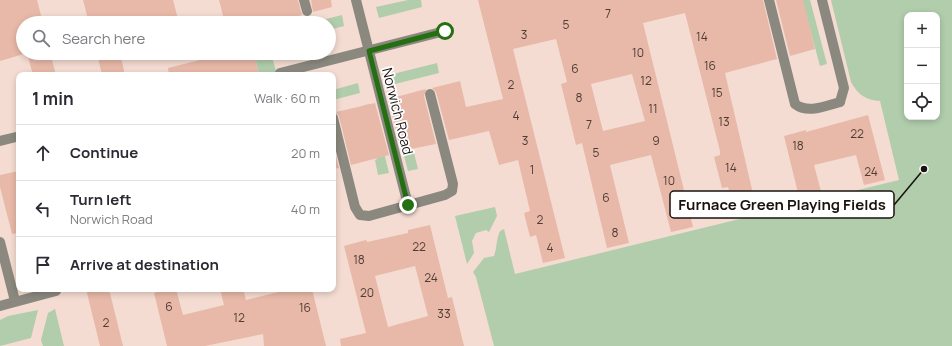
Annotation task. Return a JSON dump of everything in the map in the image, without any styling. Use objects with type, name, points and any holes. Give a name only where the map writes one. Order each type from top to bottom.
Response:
[{"type":"street","points":[[304,0],[307,11]]},
{"type":"street","name":"Norwich Road","points":[[356,0],[408,205]]},
{"type":"street","points":[[769,0],[795,104],[800,108],[810,109],[840,102],[844,88],[822,0]]},
{"type":"street","points":[[336,59],[445,31]]},
{"type":"street","points":[[284,72],[333,60]]},
{"type":"street","points":[[336,130],[357,212],[360,215],[369,216],[449,194],[453,187],[430,94]]},
{"type":"street","points":[[0,141],[16,137]]},
{"type":"street","points":[[0,242],[15,301]]},
{"type":"street","points":[[0,306],[49,292]]},
{"type":"green space","points":[[408,0],[421,0],[422,7],[379,18],[376,7]]},
{"type":"green space","points":[[802,0],[810,0],[827,64],[820,66]]},
{"type":"green space","points":[[831,0],[952,0],[952,346],[494,346],[476,277],[473,272],[484,258],[494,256],[500,231],[504,229],[515,274],[899,180],[880,101],[867,98],[857,90],[851,82]]},
{"type":"green space","points":[[342,15],[344,26],[336,28],[336,16]]},
{"type":"green space","points":[[256,60],[273,60],[276,72],[258,72]]},
{"type":"green space","points":[[437,63],[439,73],[395,84],[393,74]]},
{"type":"green space","points":[[358,83],[360,93],[336,99],[336,89]]},
{"type":"green space","points":[[397,96],[410,150],[413,149],[418,169],[408,171],[389,98]]},
{"type":"green space","points":[[372,104],[389,173],[378,175],[375,160],[377,159],[364,105]]},
{"type":"green space","points":[[495,207],[497,216],[489,232],[486,230],[476,233],[472,241],[474,253],[467,264],[455,216]]},
{"type":"green space","points":[[55,309],[64,346],[43,346],[41,340],[48,313]]},
{"type":"green space","points":[[38,310],[31,338],[0,346],[0,320],[8,316]]},
{"type":"building","points":[[0,0],[37,0],[41,16],[16,16],[16,56],[0,61]]},
{"type":"building","points":[[83,0],[173,0],[177,16],[87,16]]},
{"type":"building","points":[[219,0],[298,0],[302,15],[298,16],[223,16]]},
{"type":"building","points":[[311,0],[331,0],[332,7],[313,12]]},
{"type":"building","points":[[478,0],[763,0],[777,59],[725,73],[757,211],[736,217],[728,187],[722,188],[714,157],[720,155],[720,151],[685,13],[643,23],[693,227],[671,232],[651,155],[610,165],[629,243],[607,248],[582,143],[576,145],[561,84],[567,82],[556,39],[513,49],[565,258],[543,263],[536,235],[530,237],[524,213],[530,211],[518,160],[499,165],[489,131],[449,140],[436,92],[432,88],[460,81],[466,107],[503,99]],"holes":[[[632,74],[645,121],[603,131],[591,84]]]},
{"type":"building","points":[[776,0],[803,0],[815,49],[790,56]]},
{"type":"building","points":[[29,60],[52,60],[55,72],[32,72]]},
{"type":"building","points":[[99,60],[122,60],[124,72],[101,72]]},
{"type":"building","points":[[200,60],[256,60],[258,72],[169,72],[168,68]]},
{"type":"building","points":[[426,89],[424,96],[436,144],[401,151],[388,99]]},
{"type":"building","points":[[375,103],[389,155],[351,165],[339,116],[336,112]]},
{"type":"building","points":[[868,115],[885,180],[864,185],[856,155],[814,165],[822,195],[800,201],[784,136],[806,130],[806,132]]},
{"type":"building","points":[[336,156],[339,168],[336,168]]},
{"type":"building","points":[[16,172],[16,233],[12,234],[0,187],[0,175]]},
{"type":"building","points":[[430,225],[448,298],[452,297],[464,346],[341,346],[340,339],[366,333],[344,246],[366,240],[367,242],[408,233],[408,230]],"holes":[[[415,266],[428,316],[388,327],[375,276]]]},
{"type":"building","points":[[87,292],[110,292],[123,346],[100,346]]},
{"type":"building","points":[[177,292],[183,315],[224,305],[221,292],[244,292],[246,300],[279,292],[313,292],[326,346],[264,346],[263,334],[205,346],[167,346],[154,293]]},
{"type":"place","name":"Furnace Green Playing Fields","points":[[924,169]]},
{"type":"route","points":[[408,205],[369,51],[445,31]]}]
